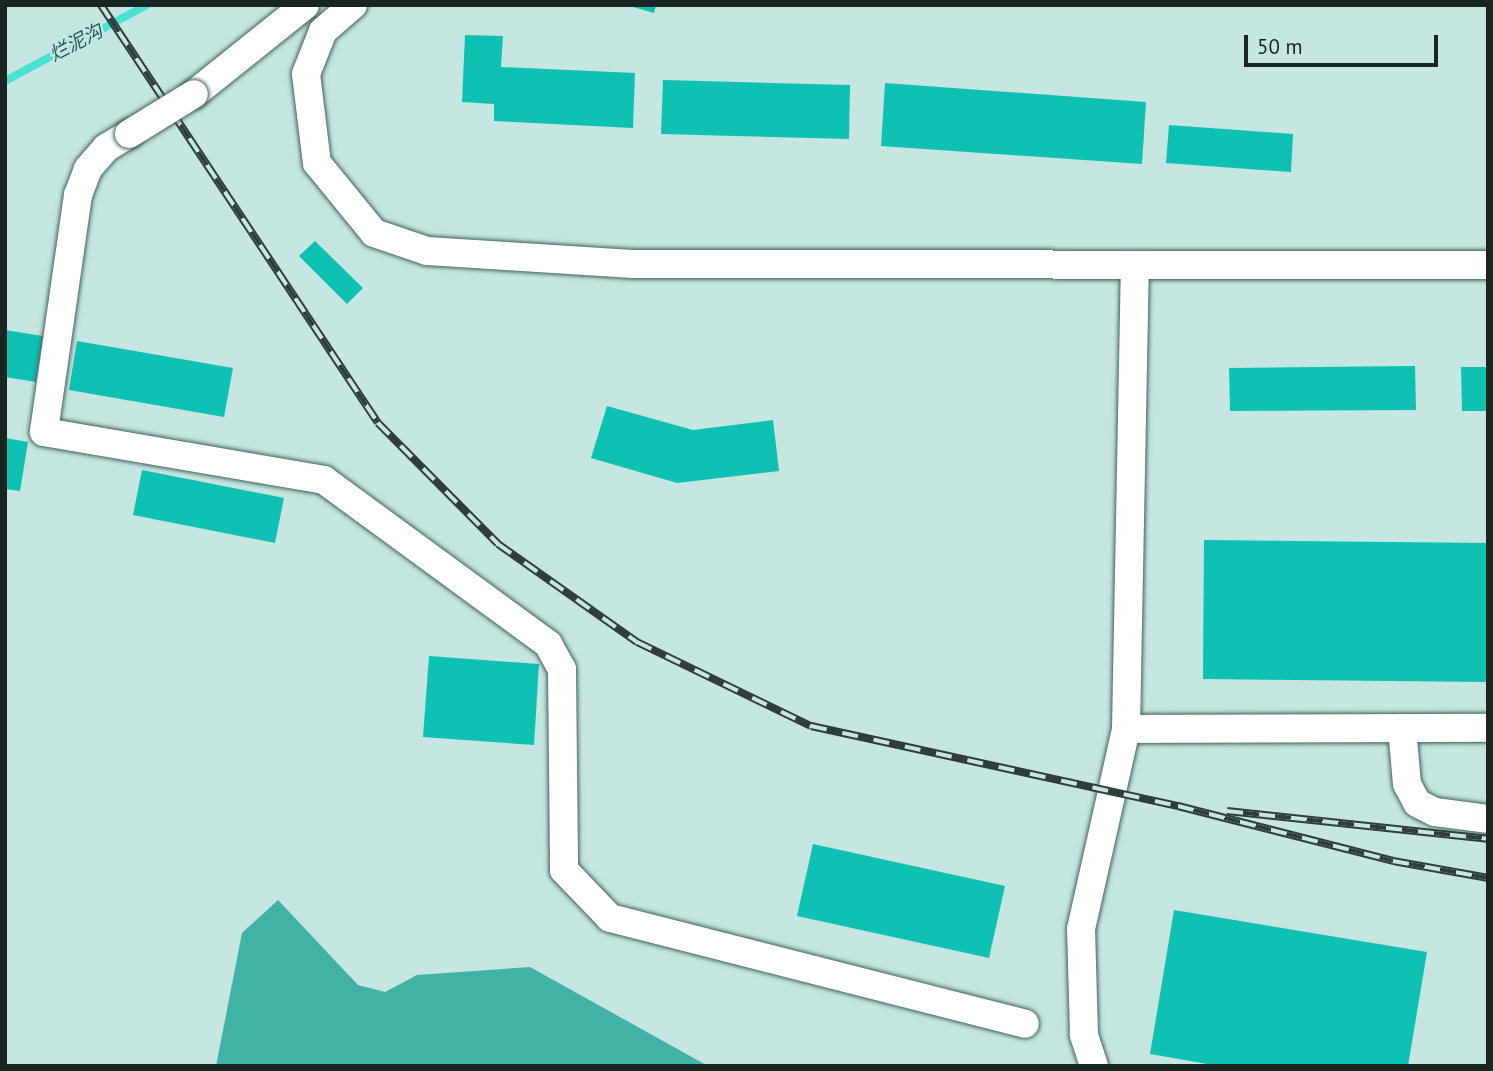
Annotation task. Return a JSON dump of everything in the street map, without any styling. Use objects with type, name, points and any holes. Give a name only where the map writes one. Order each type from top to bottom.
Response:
[{"type":"street","points":[[304,5],[194,94],[129,134],[97,159],[78,195],[44,432],[324,480],[548,644],[562,669],[564,870],[610,918],[1026,1024]]},
{"type":"street","points":[[353,5],[323,31],[306,74],[317,163],[374,233],[427,251],[633,264],[1488,265]]},
{"type":"street","points":[[1094,1066],[1084,1035],[1081,929],[1126,729],[1135,265]]},
{"type":"street","points":[[1402,728],[1407,784],[1417,803],[1435,813],[1488,819]]},
{"type":"street","points":[[1126,729],[1488,728]]},
{"type":"shaded area","points":[[278,900],[358,985],[385,992],[417,975],[530,967],[708,1066],[216,1066],[242,933]]},
{"type":"building","points":[[626,5],[656,5],[654,13]]},
{"type":"building","points":[[465,35],[503,36],[501,67],[635,73],[633,128],[494,121],[494,104],[462,102]]},
{"type":"building","points":[[663,80],[850,85],[849,139],[661,134]]},
{"type":"building","points":[[885,83],[1146,102],[1142,164],[881,146]]},
{"type":"building","points":[[1169,125],[1293,134],[1291,172],[1166,163]]},
{"type":"building","points":[[315,241],[363,288],[347,304],[299,256]]},
{"type":"building","points":[[5,330],[43,336],[36,382],[5,377]]},
{"type":"building","points":[[77,341],[233,368],[224,417],[69,390]]},
{"type":"building","points":[[1415,366],[1416,410],[1230,411],[1229,368]]},
{"type":"building","points":[[1461,367],[1488,367],[1488,411],[1462,411]]},
{"type":"building","points":[[607,406],[693,430],[773,420],[779,471],[677,483],[591,458]]},
{"type":"building","points":[[5,438],[28,442],[20,491],[5,489]]},
{"type":"building","points":[[142,470],[284,498],[275,543],[133,515]]},
{"type":"building","points":[[1204,540],[1488,543],[1488,682],[1203,679]]},
{"type":"building","points":[[429,656],[539,664],[534,745],[423,737]]},
{"type":"building","points":[[813,844],[1005,886],[989,958],[797,916]]},
{"type":"building","points":[[1174,910],[1427,952],[1408,1066],[1219,1066],[1150,1054]]},
{"type":"waterway","name":"烂泥沟","points":[[5,81],[147,5]]},
{"type":"railway","points":[[101,5],[378,423],[498,544],[637,642],[811,726],[1178,806],[1393,861],[1488,878]]},
{"type":"railway","points":[[1227,811],[1488,839]]}]
